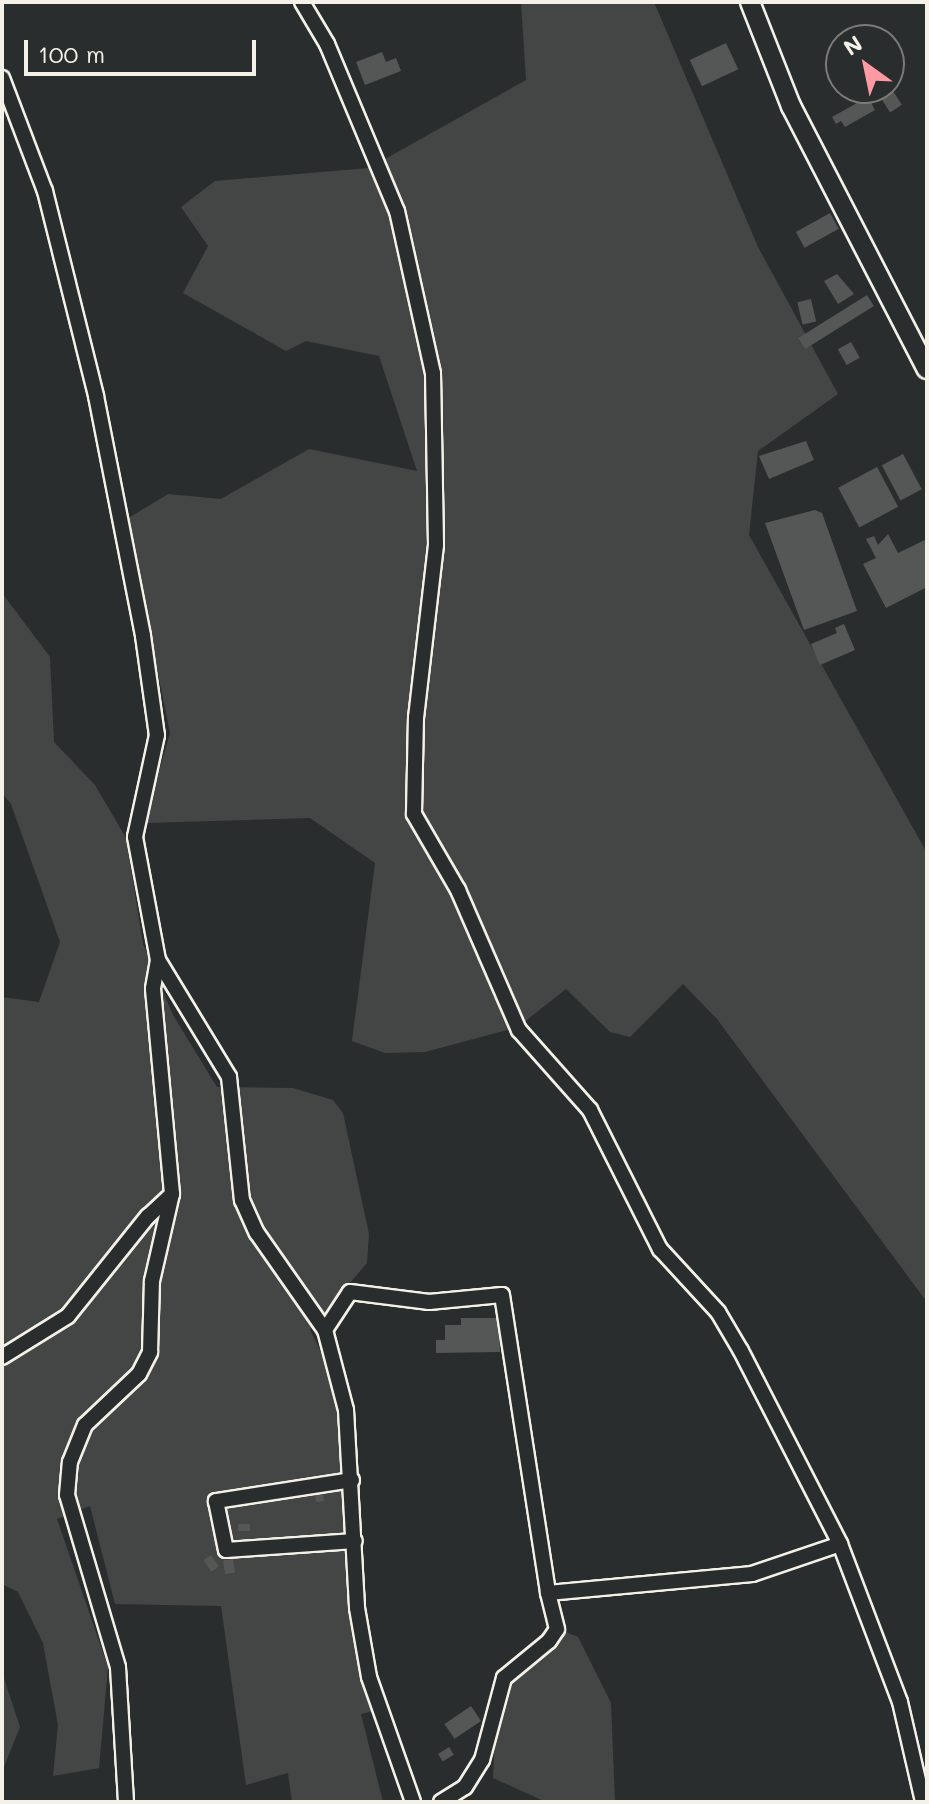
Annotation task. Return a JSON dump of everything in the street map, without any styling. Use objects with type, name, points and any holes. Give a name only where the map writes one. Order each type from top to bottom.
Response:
[{"type":"street","points":[[302,2],[327,44],[397,211],[433,373],[436,545],[413,760],[414,814],[458,890],[519,1030],[590,1110],[660,1249],[718,1312],[840,1544],[900,1702],[923,1802]]},
{"type":"street","points":[[750,2],[791,106],[927,369]]},
{"type":"street","points":[[2,78],[45,191],[96,396],[143,636],[157,735],[135,837],[158,960],[153,989],[172,1194],[152,1281],[150,1352],[139,1374],[85,1425],[70,1462],[67,1495],[108,1619],[118,1667],[126,1802]]},
{"type":"street","points":[[158,960],[229,1077],[242,1200],[257,1233],[325,1330],[346,1410],[357,1608],[369,1677],[413,1802]]},
{"type":"street","points":[[2,1357],[68,1316],[148,1216],[172,1194]]},
{"type":"street","points":[[325,1330],[350,1292],[429,1302],[502,1295],[548,1593],[557,1629],[549,1641],[504,1678],[482,1760],[465,1787],[441,1802]]},
{"type":"street","points":[[352,1480],[216,1501],[226,1550],[355,1541]]},
{"type":"street","points":[[548,1593],[752,1574],[840,1544]]},
{"type":"shaded area","points":[[521,2],[654,2],[758,247],[838,394],[758,451],[749,535],[927,853],[927,1302],[717,1019],[683,984],[630,1037],[610,1032],[566,989],[518,1027],[425,1052],[385,1053],[352,1041],[375,863],[310,818],[144,823],[170,733],[127,519],[168,494],[221,499],[309,449],[417,471],[379,356],[306,341],[286,351],[183,293],[208,246],[181,207],[215,181],[369,168],[526,80]]},
{"type":"shaded area","points":[[2,593],[50,657],[54,742],[95,785],[126,838],[143,944],[173,1015],[217,1087],[293,1088],[333,1100],[343,1113],[369,1234],[367,1263],[310,1330],[332,1374],[374,1711],[361,1714],[383,1802],[292,1802],[288,1773],[246,1785],[221,1606],[115,1604],[90,1506],[57,1519],[108,1667],[99,1768],[53,1776],[58,1725],[43,1643],[18,1592],[2,1584],[2,997],[39,1002],[60,942],[11,804],[2,793]]},
{"type":"shaded area","points":[[548,1625],[578,1637],[611,1703],[615,1802],[546,1802],[493,1778],[497,1693]]},
{"type":"shaded area","points":[[2,1672],[20,1727],[2,1772]]},
{"type":"building","points":[[726,43],[738,69],[702,86],[690,60]]},
{"type":"building","points":[[382,52],[386,62],[396,58],[401,71],[365,85],[356,62]]},
{"type":"building","points":[[855,104],[872,104],[875,110],[845,127],[841,121],[836,124],[832,117]]},
{"type":"building","points":[[885,104],[901,104],[902,105],[890,112]]},
{"type":"building","points":[[830,213],[839,229],[805,248],[796,232]]},
{"type":"building","points":[[837,274],[854,294],[838,304],[824,281]]},
{"type":"building","points":[[867,295],[874,306],[805,349],[798,338]]},
{"type":"building","points":[[811,299],[816,321],[803,325],[797,302]]},
{"type":"building","points":[[851,342],[860,358],[847,365],[838,349]]},
{"type":"building","points":[[806,441],[814,460],[769,479],[759,456]]},
{"type":"building","points":[[903,454],[922,489],[901,501],[882,465]]},
{"type":"building","points":[[877,467],[898,507],[859,527],[838,488]]},
{"type":"building","points":[[815,510],[822,513],[857,611],[804,630],[765,523]]},
{"type":"building","points":[[888,534],[898,553],[927,539],[927,587],[886,608],[863,564],[876,558],[866,539],[874,536],[878,545]]},
{"type":"building","points":[[844,624],[855,650],[820,665],[811,644],[837,633],[835,628]]},
{"type":"building","points":[[461,1318],[499,1318],[500,1352],[436,1353],[436,1340],[445,1340],[445,1325],[461,1325]]},
{"type":"building","points":[[323,1493],[324,1501],[316,1502],[315,1494]]},
{"type":"building","points":[[238,1524],[250,1524],[250,1531],[238,1531]]},
{"type":"building","points":[[211,1555],[219,1567],[211,1572],[204,1560]]},
{"type":"building","points":[[233,1559],[235,1573],[225,1574],[223,1560]]},
{"type":"building","points":[[471,1706],[481,1721],[455,1739],[444,1724]]},
{"type":"building","points":[[449,1747],[454,1755],[443,1762],[438,1754]]}]
